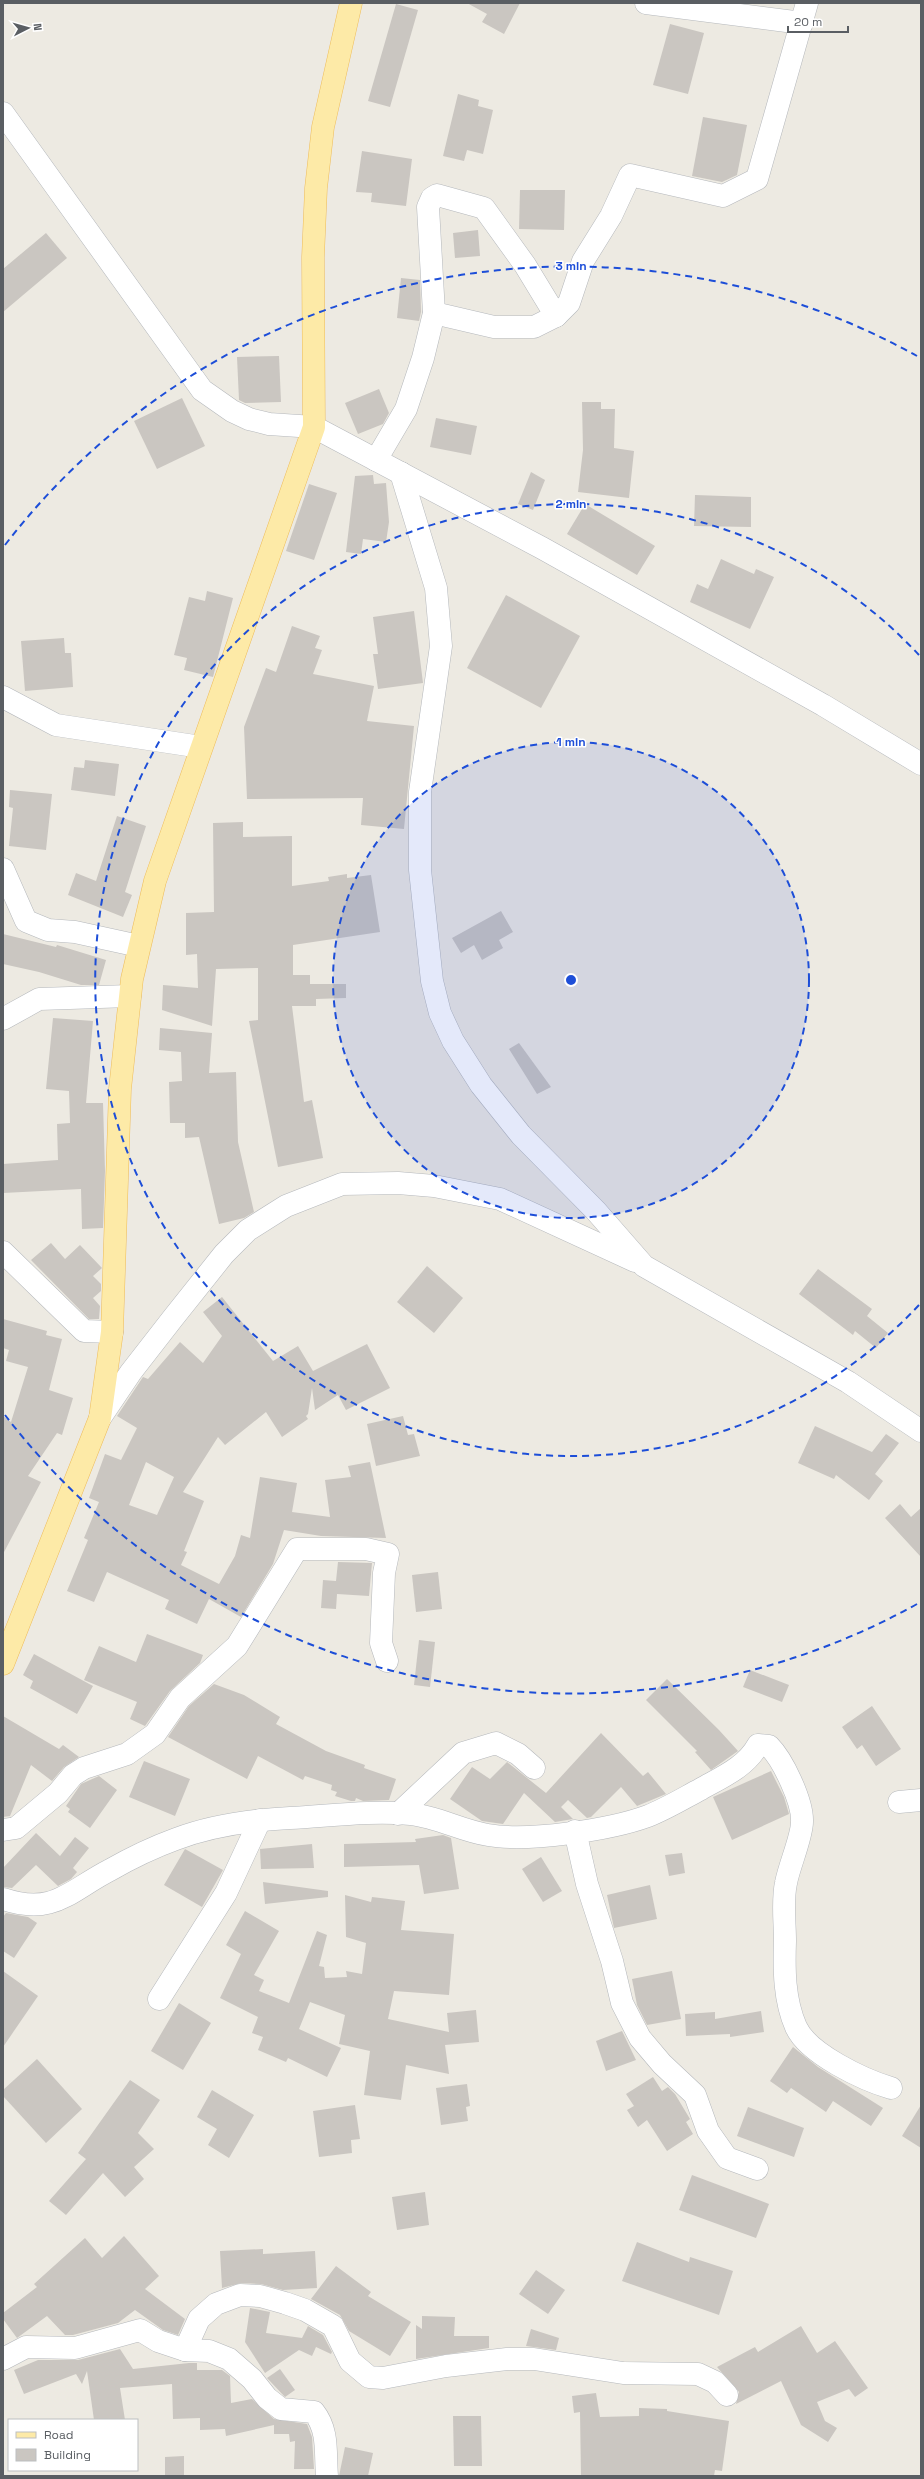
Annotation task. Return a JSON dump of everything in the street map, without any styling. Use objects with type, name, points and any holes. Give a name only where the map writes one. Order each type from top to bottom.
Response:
[{"type":"main road","points":[[6,1650],[100,1418],[112,1332],[120,1089],[130,996],[139,946],[155,881],[314,427],[313,257],[316,188],[324,120],[351,3]]},
{"type":"street","points":[[434,313],[494,327],[534,327],[556,316],[569,304],[583,261],[611,216],[630,175],[724,196],[757,179],[805,13],[646,3]]},
{"type":"street","points":[[3,113],[202,390],[232,411],[249,419],[269,424],[314,427],[686,629],[822,705],[921,764]]},
{"type":"street","points":[[376,460],[406,409],[424,358],[434,313],[428,207],[432,198],[437,195],[484,208],[525,265],[556,316]]},
{"type":"street","points":[[401,473],[436,588],[440,623],[441,646],[420,792],[420,870],[432,982],[440,1013],[453,1041],[481,1085],[521,1135],[596,1211],[644,1266]]},
{"type":"street","points":[[4,700],[56,725],[201,747]]},
{"type":"street","points":[[3,868],[26,921],[48,930],[75,932],[139,946]]},
{"type":"street","points":[[3,1019],[39,999],[130,996]]},
{"type":"street","points":[[100,1418],[131,1372],[173,1318],[224,1254],[248,1230],[286,1206],[342,1184],[398,1183],[434,1186],[500,1199],[644,1266],[848,1382],[921,1430]]},
{"type":"street","points":[[3,1252],[84,1331],[112,1332]]},
{"type":"street","points":[[3,1830],[16,1828],[58,1793],[73,1775],[84,1768],[127,1754],[155,1734],[180,1698],[238,1646],[297,1549],[366,1549],[388,1554],[384,1573],[381,1643],[388,1661]]},
{"type":"street","points":[[398,1814],[463,1753],[496,1743],[518,1754],[534,1768]]},
{"type":"street","points":[[3,1899],[30,1906],[50,1902],[73,1894],[109,1870],[175,1839],[238,1822],[398,1814],[439,1819],[487,1835],[537,1836],[625,1823],[649,1816],[738,1768],[754,1753],[758,1745],[769,1746],[781,1760],[801,1808],[802,1815],[802,1823],[785,1884],[784,1967],[788,2000],[797,2028],[815,2049],[841,2067],[866,2081],[890,2088]]},
{"type":"street","points":[[899,1802],[921,1800]]},
{"type":"street","points":[[159,1999],[226,1893],[260,1820]]},
{"type":"street","points":[[575,1831],[587,1884],[612,1961],[622,2003],[640,2038],[662,2064],[695,2095],[708,2131],[727,2158],[757,2169]]},
{"type":"street","points":[[185,2350],[199,2319],[216,2304],[240,2295],[260,2296],[305,2310],[333,2326],[350,2361],[369,2377],[383,2378],[446,2366],[507,2359],[534,2359],[623,2373],[698,2374],[714,2382],[727,2395]]},
{"type":"street","points":[[3,2359],[26,2347],[74,2348],[140,2330],[158,2341],[185,2350],[209,2351],[229,2359],[252,2379],[267,2398],[281,2409],[314,2412],[322,2423],[324,2431],[327,2476]]},
{"type":"building","points":[[467,3],[520,3],[504,34],[482,22],[487,14]]},
{"type":"building","points":[[396,4],[418,10],[390,107],[368,101]]},
{"type":"building","points":[[670,24],[704,33],[688,94],[653,85]]},
{"type":"building","points":[[458,94],[479,100],[478,106],[493,110],[483,154],[467,150],[464,161],[443,156]]},
{"type":"building","points":[[703,117],[747,125],[737,175],[722,182],[692,176]]},
{"type":"building","points":[[362,151],[412,159],[406,206],[371,202],[372,193],[356,192]]},
{"type":"building","points":[[520,190],[565,190],[564,230],[519,229]]},
{"type":"building","points":[[478,230],[480,256],[455,258],[453,233]]},
{"type":"building","points":[[46,233],[67,258],[3,312],[3,269]]},
{"type":"building","points":[[401,278],[420,280],[421,312],[419,321],[397,318]]},
{"type":"building","points":[[279,356],[281,402],[245,403],[239,400],[237,357]]},
{"type":"building","points":[[379,389],[389,413],[383,424],[358,434],[345,403]]},
{"type":"building","points":[[182,398],[205,446],[157,469],[134,421]]},
{"type":"building","points":[[582,402],[601,402],[601,409],[615,409],[614,448],[634,451],[629,498],[578,492],[583,450]]},
{"type":"building","points":[[436,418],[477,426],[471,455],[430,447]]},
{"type":"building","points":[[531,472],[545,480],[533,510],[518,504]]},
{"type":"building","points":[[373,475],[374,484],[386,483],[389,522],[386,542],[363,539],[361,554],[346,552],[355,476]]},
{"type":"building","points":[[309,484],[337,493],[314,560],[286,551]]},
{"type":"building","points":[[695,495],[751,497],[751,527],[694,526]]},
{"type":"building","points":[[585,504],[655,546],[637,575],[567,534]]},
{"type":"building","points":[[721,559],[754,574],[756,569],[774,577],[750,629],[690,602],[697,584],[708,589]]},
{"type":"building","points":[[207,591],[233,598],[213,677],[184,670],[187,658],[174,655],[189,597],[205,601]]},
{"type":"building","points":[[506,595],[580,636],[541,708],[467,668]]},
{"type":"building","points":[[414,611],[423,683],[378,689],[373,654],[378,654],[373,617]]},
{"type":"building","points":[[292,626],[320,636],[315,648],[322,650],[313,674],[374,686],[367,721],[414,726],[404,829],[361,825],[363,798],[247,799],[244,727],[266,668],[276,672]]},
{"type":"building","points":[[64,638],[65,653],[71,653],[73,687],[25,691],[21,641]]},
{"type":"building","points":[[85,760],[119,764],[115,796],[71,790],[74,767],[84,768]]},
{"type":"building","points":[[10,790],[52,794],[46,850],[9,846],[13,808],[9,807]]},
{"type":"building","points":[[117,816],[146,826],[125,892],[132,895],[123,917],[68,895],[76,873],[96,881]]},
{"type":"building","points":[[243,822],[243,837],[292,836],[292,886],[329,881],[328,877],[347,874],[347,878],[371,875],[380,932],[293,945],[293,975],[310,975],[310,984],[346,984],[346,998],[316,999],[316,1006],[292,1006],[304,1102],[312,1100],[323,1158],[278,1167],[249,1021],[258,1020],[258,968],[216,969],[212,1026],[162,1010],[163,985],[198,988],[197,954],[186,955],[186,913],[214,912],[213,823]]},
{"type":"building","points":[[501,911],[513,932],[499,940],[503,948],[482,960],[474,945],[461,953],[452,938]]},
{"type":"building","points":[[3,934],[56,947],[57,945],[106,960],[99,985],[81,985],[39,972],[3,964]]},
{"type":"building","points":[[53,1018],[93,1021],[86,1103],[103,1103],[105,1171],[103,1228],[82,1229],[81,1189],[3,1193],[3,1164],[58,1160],[57,1124],[70,1123],[69,1091],[46,1089]]},
{"type":"building","points":[[160,1028],[212,1033],[209,1073],[236,1072],[238,1142],[254,1212],[244,1218],[219,1224],[199,1137],[185,1138],[185,1123],[170,1123],[169,1082],[182,1081],[181,1052],[159,1050]]},
{"type":"building","points":[[519,1043],[551,1087],[537,1094],[509,1049]]},
{"type":"building","points":[[51,1243],[65,1259],[80,1245],[102,1268],[93,1276],[101,1284],[101,1291],[93,1298],[100,1306],[99,1319],[89,1319],[31,1260]]},
{"type":"building","points":[[427,1266],[463,1298],[434,1333],[397,1302]]},
{"type":"building","points":[[818,1269],[872,1309],[867,1316],[888,1333],[876,1348],[855,1331],[853,1335],[799,1294]]},
{"type":"building","points":[[222,1297],[273,1361],[298,1346],[313,1371],[367,1344],[390,1388],[346,1410],[338,1395],[315,1410],[312,1388],[308,1414],[306,1416],[308,1419],[282,1437],[266,1412],[225,1445],[218,1437],[183,1492],[204,1501],[184,1551],[187,1552],[181,1565],[219,1584],[235,1556],[241,1535],[250,1538],[260,1477],[297,1483],[292,1512],[330,1517],[325,1480],[351,1477],[348,1466],[370,1462],[386,1538],[321,1536],[284,1530],[273,1564],[241,1617],[209,1599],[197,1624],[165,1609],[169,1600],[107,1572],[94,1602],[67,1591],[88,1540],[84,1538],[99,1502],[89,1498],[105,1454],[121,1460],[137,1428],[117,1416],[143,1377],[148,1379],[180,1342],[203,1363],[222,1336],[203,1312]],"holes":[[[146,1462],[174,1477],[157,1515],[129,1505]]]},
{"type":"building","points":[[3,1319],[47,1331],[46,1335],[62,1339],[49,1390],[73,1398],[62,1435],[57,1433],[28,1476],[41,1482],[3,1554],[3,1416],[11,1422],[28,1367],[6,1361],[9,1350],[3,1348]]},
{"type":"building","points":[[403,1416],[408,1435],[414,1434],[420,1456],[376,1466],[367,1424]]},
{"type":"building","points":[[815,1426],[872,1452],[886,1434],[899,1443],[875,1474],[883,1481],[869,1500],[836,1475],[834,1479],[798,1463]]},
{"type":"building","points":[[900,1504],[911,1517],[921,1508],[921,1557],[885,1518]]},
{"type":"building","points":[[338,1562],[372,1563],[369,1596],[337,1594],[336,1609],[321,1608],[323,1580],[336,1581]]},
{"type":"building","points":[[438,1572],[442,1609],[416,1612],[412,1575]]},
{"type":"building","points":[[147,1634],[203,1655],[200,1663],[170,1691],[145,1726],[130,1719],[137,1702],[84,1680],[99,1646],[136,1662]]},
{"type":"building","points":[[419,1640],[435,1642],[430,1687],[414,1685]]},
{"type":"building","points":[[34,1654],[93,1686],[77,1714],[30,1688],[33,1681],[23,1675]]},
{"type":"building","points":[[750,1670],[789,1685],[782,1702],[743,1687]]},
{"type":"building","points":[[667,1679],[719,1730],[738,1751],[711,1770],[695,1752],[697,1751],[646,1700]]},
{"type":"building","points":[[214,1684],[244,1695],[280,1717],[276,1724],[326,1751],[365,1765],[364,1768],[396,1779],[389,1800],[363,1801],[356,1798],[355,1801],[351,1801],[335,1796],[337,1792],[331,1790],[332,1785],[305,1776],[303,1780],[258,1756],[247,1779],[168,1737],[189,1706]]},
{"type":"building","points":[[872,1706],[901,1749],[876,1766],[862,1745],[857,1749],[842,1727]]},
{"type":"building","points":[[3,1716],[59,1749],[63,1745],[79,1757],[64,1767],[52,1781],[31,1765],[10,1816],[3,1817]]},
{"type":"building","points":[[601,1733],[643,1776],[648,1772],[666,1794],[637,1806],[621,1787],[591,1817],[587,1818],[568,1800],[561,1807],[573,1819],[555,1822],[524,1793],[503,1824],[482,1821],[450,1799],[472,1767],[490,1779],[507,1762],[546,1793]]},
{"type":"building","points":[[144,1761],[190,1779],[175,1816],[129,1797]]},
{"type":"building","points":[[771,1771],[784,1797],[789,1814],[732,1840],[713,1797]]},
{"type":"building","points":[[99,1776],[117,1790],[90,1828],[68,1812],[70,1809],[66,1806],[81,1784]]},
{"type":"building","points":[[36,1833],[60,1856],[75,1837],[89,1848],[73,1868],[77,1872],[71,1879],[58,1886],[36,1865],[12,1888],[3,1887],[3,1868]]},
{"type":"building","points":[[443,1835],[451,1838],[459,1889],[424,1894],[419,1865],[344,1867],[344,1844],[416,1842],[415,1839]]},
{"type":"building","points":[[312,1844],[314,1868],[261,1869],[260,1849]]},
{"type":"building","points":[[185,1849],[223,1870],[202,1907],[164,1885]]},
{"type":"building","points":[[682,1853],[685,1873],[669,1876],[665,1855]]},
{"type":"building","points":[[541,1857],[562,1891],[543,1902],[522,1869]]},
{"type":"building","points":[[263,1882],[328,1891],[328,1897],[265,1904]]},
{"type":"building","points":[[650,1885],[657,1919],[614,1928],[607,1895]]},
{"type":"building","points":[[345,1895],[371,1902],[372,1897],[405,1901],[401,1930],[454,1934],[449,1995],[394,1991],[388,2019],[449,2032],[447,2013],[476,2010],[479,2042],[445,2045],[449,2074],[406,2065],[401,2100],[364,2095],[370,2051],[339,2044],[345,2015],[310,2002],[299,2029],[341,2048],[327,2077],[288,2058],[286,2062],[258,2050],[263,2037],[252,2033],[258,2017],[220,1998],[241,1954],[226,1945],[245,1911],[279,1931],[254,1975],[264,1980],[259,1991],[289,2003],[317,1931],[327,1935],[319,1966],[324,1967],[325,1978],[347,1977],[346,1971],[362,1974],[366,1943],[346,1937]]},
{"type":"building","points":[[6,1913],[28,1917],[37,1923],[14,1958],[3,1951],[3,1917]]},
{"type":"building","points":[[3,1971],[38,1996],[3,2047]]},
{"type":"building","points":[[672,1971],[681,2019],[647,2025],[637,2005],[632,1979]]},
{"type":"building","points":[[179,2003],[211,2023],[183,2070],[151,2051]]},
{"type":"building","points":[[761,2011],[764,2032],[730,2037],[730,2034],[686,2036],[685,2014],[715,2012],[715,2019]]},
{"type":"building","points":[[622,2031],[636,2060],[606,2071],[596,2041]]},
{"type":"building","points":[[793,2047],[818,2067],[883,2108],[871,2126],[833,2101],[826,2112],[791,2088],[787,2093],[770,2081]]},
{"type":"building","points":[[37,2059],[82,2109],[46,2143],[3,2096],[3,2090]]},
{"type":"building","points":[[653,2077],[662,2091],[668,2087],[675,2094],[690,2119],[686,2122],[693,2134],[667,2151],[647,2120],[638,2127],[627,2110],[634,2106],[626,2094]]},
{"type":"building","points":[[130,2080],[160,2100],[138,2133],[154,2149],[134,2167],[144,2179],[125,2197],[103,2173],[66,2215],[49,2201],[86,2159],[78,2153]]},
{"type":"building","points":[[467,2084],[470,2106],[466,2107],[468,2121],[441,2125],[436,2088]]},
{"type":"building","points":[[212,2090],[254,2115],[229,2158],[208,2145],[217,2129],[197,2117]]},
{"type":"building","points":[[355,2105],[360,2139],[351,2140],[352,2153],[319,2157],[313,2111]]},
{"type":"building","points":[[921,2105],[921,2148],[902,2136]]},
{"type":"building","points":[[748,2107],[804,2128],[794,2157],[737,2136]]},
{"type":"building","points":[[692,2175],[769,2204],[756,2238],[679,2210]]},
{"type":"building","points":[[425,2192],[429,2225],[397,2230],[392,2197]]},
{"type":"building","points":[[124,2236],[159,2276],[145,2289],[185,2319],[178,2335],[163,2330],[135,2310],[118,2323],[73,2335],[65,2335],[47,2316],[17,2338],[3,2319],[3,2313],[37,2287],[34,2284],[85,2238],[102,2258]]},
{"type":"building","points":[[637,2242],[689,2262],[690,2257],[733,2271],[719,2315],[622,2281]]},
{"type":"building","points":[[263,2249],[263,2254],[315,2251],[317,2288],[283,2290],[261,2284],[241,2283],[222,2288],[220,2251]]},
{"type":"building","points":[[336,2266],[371,2292],[368,2296],[411,2322],[390,2356],[349,2331],[340,2315],[311,2299]]},
{"type":"building","points":[[536,2270],[565,2290],[548,2314],[519,2294]]},
{"type":"building","points":[[250,2308],[270,2312],[266,2333],[302,2338],[308,2326],[323,2335],[332,2352],[331,2354],[316,2347],[312,2356],[299,2350],[265,2373],[245,2342]]},
{"type":"building","points":[[422,2316],[455,2317],[454,2336],[489,2336],[489,2348],[416,2359],[416,2325],[422,2329]]},
{"type":"building","points":[[801,2326],[817,2353],[835,2341],[868,2388],[855,2397],[849,2389],[817,2402],[825,2421],[837,2428],[828,2442],[801,2425],[781,2381],[736,2404],[739,2392],[717,2367],[755,2347],[758,2352]]},
{"type":"building","points":[[531,2329],[559,2338],[556,2350],[526,2346]]},
{"type":"building","points":[[120,2349],[133,2369],[197,2363],[197,2370],[222,2370],[230,2376],[231,2403],[252,2399],[274,2419],[307,2424],[312,2437],[314,2469],[294,2469],[295,2441],[290,2442],[289,2434],[274,2434],[274,2425],[226,2436],[225,2429],[200,2430],[200,2418],[173,2419],[172,2384],[120,2388],[125,2419],[94,2419],[87,2371],[82,2384],[76,2374],[24,2394],[14,2370],[38,2360],[78,2360]]},
{"type":"building","points":[[280,2369],[295,2390],[285,2397],[267,2378]]},
{"type":"building","points":[[596,2393],[600,2417],[639,2416],[639,2408],[667,2409],[667,2411],[729,2421],[722,2471],[715,2470],[714,2476],[581,2476],[580,2412],[574,2413],[572,2396]]},
{"type":"building","points":[[453,2416],[481,2416],[482,2466],[454,2466]]},
{"type":"building","points":[[345,2447],[373,2453],[368,2476],[339,2476]]},
{"type":"building","points":[[184,2456],[184,2476],[165,2476],[165,2457]]}]
